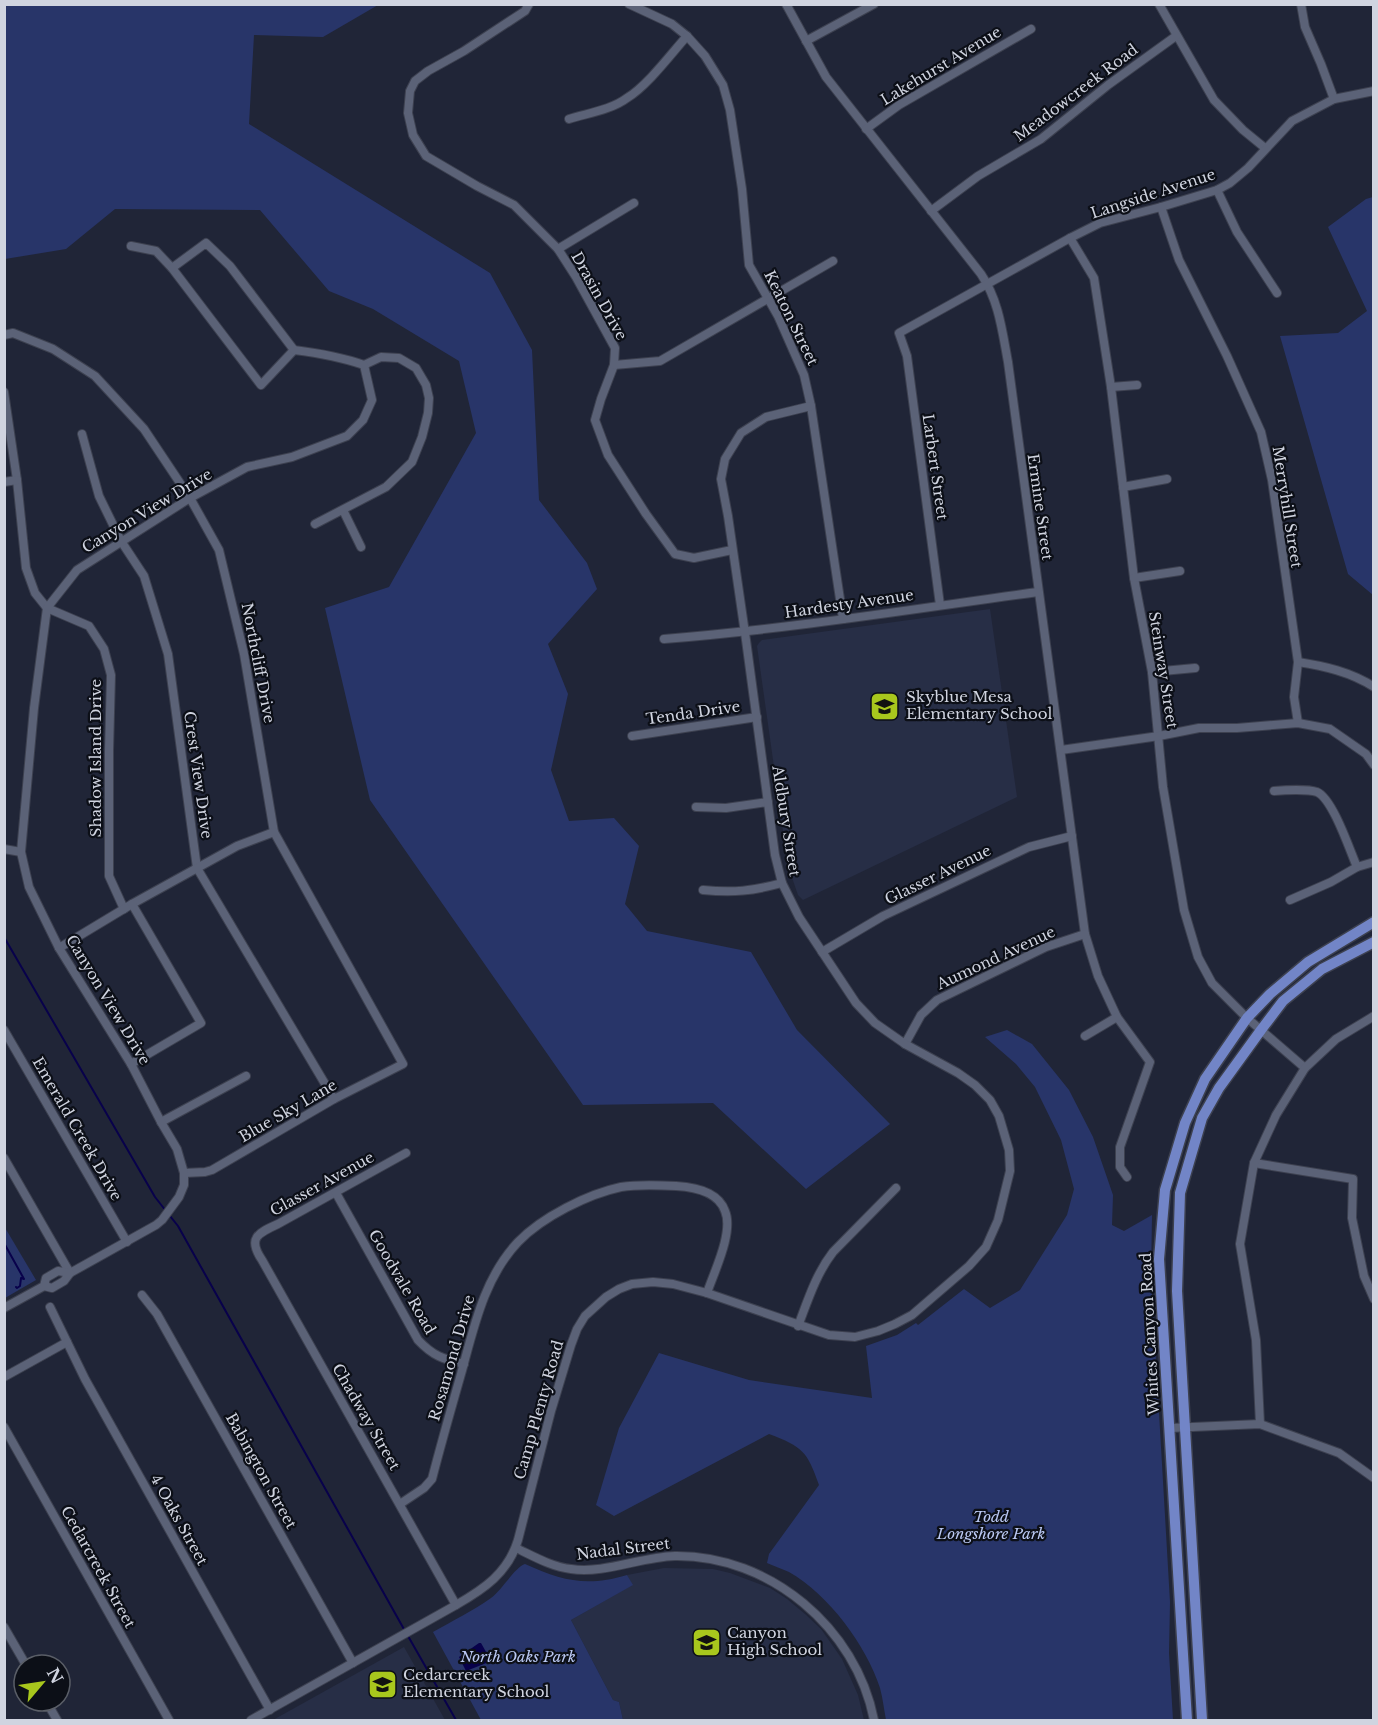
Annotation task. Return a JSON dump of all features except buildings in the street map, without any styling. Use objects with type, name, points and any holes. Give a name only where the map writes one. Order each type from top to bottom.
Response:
[{"type":"main road","name":"Whites Canyon Road","points":[[1187,1720],[1159,1259],[1165,1190],[1185,1123],[1205,1079],[1247,1018],[1270,994],[1308,962],[1374,922]]},
{"type":"main road","name":"Whites Canyon Road","points":[[1202,1720],[1177,1291],[1180,1193],[1202,1118],[1220,1088],[1283,1001],[1322,969],[1374,942]]},
{"type":"street","name":"Drasin Drive","points":[[529,4],[525,11],[464,51],[428,71],[416,81],[410,91],[408,113],[413,135],[426,156],[514,205],[558,249],[576,277],[615,348],[614,365],[596,420],[608,455],[675,554],[694,558],[732,550]]},
{"type":"street","name":"Keaton Street","points":[[629,4],[665,20],[687,36],[705,56],[723,85],[730,110],[749,265],[780,322],[804,375],[811,406],[843,619]]},
{"type":"street","name":"Ermine Street","points":[[786,4],[826,77],[993,293],[1008,362],[1085,934],[1098,976],[1117,1017],[1150,1062],[1120,1147],[1120,1167],[1127,1176]]},
{"type":"street","points":[[806,41],[874,4]]},
{"type":"street","points":[[1159,4],[1214,100],[1243,130],[1265,148]]},
{"type":"street","points":[[1301,4],[1305,27],[1335,99]]},
{"type":"street","name":"Lakehurst Avenue","points":[[866,129],[899,105],[1031,28]]},
{"type":"street","points":[[569,119],[614,106],[628,98],[687,36]]},
{"type":"street","name":"Meadowcreek Road","points":[[931,211],[978,176],[1041,139],[1108,85],[1176,36]]},
{"type":"street","name":"Langside Avenue","points":[[899,333],[1100,223],[1217,190],[1230,183],[1248,168],[1292,121],[1335,99],[1374,91]]},
{"type":"street","points":[[1217,190],[1236,232],[1277,293]]},
{"type":"street","points":[[558,249],[634,202]]},
{"type":"street","name":"Merryhill Street","points":[[1161,207],[1179,260],[1227,356],[1261,432],[1272,480],[1298,662],[1294,697],[1298,723]]},
{"type":"street","name":"Steinway Street","points":[[1070,238],[1094,278],[1111,387],[1134,578],[1152,672],[1163,787],[1185,910],[1198,957],[1212,983],[1247,1018],[1305,1068]]},
{"type":"street","points":[[172,268],[207,243],[230,266],[294,350],[328,355],[364,365],[381,357],[399,358],[416,368],[426,385],[429,398],[428,413],[412,462],[386,488],[315,524]]},
{"type":"street","points":[[131,246],[156,251],[172,268],[261,385],[294,350]]},
{"type":"street","points":[[614,365],[660,361],[833,261]]},
{"type":"street","name":"Northcliff Drive","points":[[4,335],[13,333],[54,350],[95,376],[144,429],[190,498],[219,550],[244,654],[274,832],[404,1064]]},
{"type":"street","name":"Larbert Street","points":[[899,333],[907,357],[940,605]]},
{"type":"street","name":"Canyon View Drive","points":[[184,1173],[177,1149],[131,1064],[59,948],[29,887],[21,852],[34,708],[47,608],[77,570],[190,498],[248,467],[292,457],[347,436],[363,420],[372,400],[364,365]]},
{"type":"street","points":[[1111,387],[1137,385]]},
{"type":"street","points":[[4,392],[17,480],[26,568],[35,593],[47,608]]},
{"type":"street","name":"Aldbury Street","points":[[811,406],[766,417],[741,433],[725,459],[720,479],[728,516],[745,632],[775,855],[782,883],[799,917],[856,1003],[875,1023],[905,1044],[958,1073],[990,1100],[999,1116],[1009,1150],[1010,1171],[1004,1202]]},
{"type":"street","name":"Crest View Drive","points":[[82,434],[99,496],[121,541],[144,576],[168,654],[197,868],[334,1099]]},
{"type":"street","points":[[1123,487],[1167,479]]},
{"type":"street","points":[[4,482],[17,480]]},
{"type":"street","points":[[343,510],[361,547]]},
{"type":"street","points":[[1134,578],[1180,571]]},
{"type":"street","name":"Hardesty Avenue","points":[[664,639],[745,632],[1038,592]]},
{"type":"street","name":"Shadow Island Drive","points":[[47,608],[89,626],[104,649],[111,675],[109,876],[201,1023],[131,1064]]},
{"type":"street","points":[[1298,662],[1326,667],[1363,680],[1374,687]]},
{"type":"street","points":[[1152,672],[1195,668]]},
{"type":"street","name":"Tenda Drive","points":[[632,736],[757,717]]},
{"type":"street","points":[[1061,750],[1199,728],[1237,728],[1298,723],[1330,729],[1366,754],[1374,765]]},
{"type":"street","points":[[1274,791],[1318,792],[1330,804],[1357,867]]},
{"type":"street","points":[[696,807],[726,808],[768,802]]},
{"type":"street","points":[[59,948],[128,906],[237,846],[274,832]]},
{"type":"street","name":"Glasser Avenue","points":[[822,952],[883,916],[1029,847],[1072,836]]},
{"type":"street","points":[[4,849],[21,852]]},
{"type":"street","points":[[1290,900],[1331,882],[1357,867],[1374,862]]},
{"type":"street","points":[[703,890],[750,891],[782,883]]},
{"type":"street","name":"Aumond Avenue","points":[[905,1044],[921,1015],[937,1000],[1046,947],[1085,934]]},
{"type":"street","points":[[1260,1424],[1256,1340],[1240,1244],[1254,1163],[1276,1115],[1305,1068],[1336,1040],[1374,1016]]},
{"type":"street","points":[[1085,1036],[1117,1017]]},
{"type":"street","name":"Emerald Creek Drive","points":[[4,1030],[127,1242]]},
{"type":"street","name":"Blue Sky Lane","points":[[184,1173],[212,1170],[334,1099],[404,1064]]},
{"type":"street","points":[[161,1122],[246,1076]]},
{"type":"street","name":"Glasser Avenue","points":[[254,1242],[258,1234],[406,1153]]},
{"type":"street","points":[[4,1158],[70,1273]]},
{"type":"street","points":[[1254,1163],[1353,1179],[1352,1218],[1364,1276],[1374,1299]]},
{"type":"street","points":[[4,1308],[44,1286],[52,1288],[64,1281],[70,1273],[156,1225],[180,1197],[184,1185],[184,1173]]},
{"type":"street","name":"Rosamond Drive","points":[[400,1504],[424,1488],[432,1479],[483,1298],[498,1270],[519,1242],[545,1221],[567,1207],[593,1195],[622,1187],[651,1184],[690,1187],[707,1192],[717,1198],[725,1210],[728,1225],[707,1293]]},
{"type":"street","points":[[798,1326],[824,1263],[896,1188]]},
{"type":"street","name":"Goodvale Road","points":[[336,1193],[418,1340],[430,1352],[444,1360],[464,1364]]},
{"type":"street","name":"Camp Plenty Road","points":[[251,1720],[482,1590],[497,1577],[516,1548],[554,1400],[571,1344],[585,1316],[606,1297],[632,1284],[652,1282],[673,1284],[707,1293],[798,1326],[829,1335],[855,1337],[878,1331],[912,1315],[969,1266],[986,1247],[1004,1202]]},
{"type":"street","name":"Chadway Street","points":[[254,1242],[255,1250],[456,1605]]},
{"type":"street","name":"Babington Street","points":[[142,1295],[158,1314],[353,1663]]},
{"type":"street","name":"4 Oaks Street","points":[[51,1307],[85,1379],[270,1710]]},
{"type":"street","points":[[4,1377],[67,1342]]},
{"type":"street","points":[[1170,1428],[1260,1424],[1339,1454],[1374,1478]]},
{"type":"street","name":"Cedarcreek Street","points":[[4,1427],[169,1720]]},
{"type":"street","name":"Nadal Street","points":[[516,1548],[569,1569],[588,1570],[658,1557],[676,1556],[718,1560],[764,1577],[787,1590],[813,1610],[830,1629],[855,1667],[867,1695],[874,1720]]},
{"type":"street","points":[[4,1627],[19,1653]]},
{"type":"shaded area","name":"Skyblue Mesa Elementary School","points":[[990,609],[1017,797],[803,900],[798,895],[788,866],[757,646],[762,640]]},
{"type":"shaded area","name":"Canyon High School","points":[[664,1568],[713,1569],[730,1573],[770,1588],[787,1599],[821,1629],[842,1659],[858,1695],[864,1720],[623,1720],[619,1702],[613,1700],[571,1620],[632,1585],[627,1575]]},
{"type":"shaded area","points":[[479,1643],[490,1659],[489,1662],[466,1671],[459,1657]]},
{"type":"shaded area","name":"Cedarcreek Elementary School","points":[[404,1647],[445,1720],[273,1720]]},
{"type":"green space","points":[[5,4],[378,5],[323,37],[254,35],[249,124],[490,273],[532,350],[539,500],[587,563],[597,589],[548,644],[568,694],[551,770],[569,821],[614,818],[639,846],[625,904],[647,931],[751,952],[797,1030],[890,1124],[806,1189],[713,1103],[583,1105],[370,800],[325,608],[389,587],[476,433],[459,361],[373,309],[329,291],[260,210],[115,209],[66,249],[5,259]]},
{"type":"green space","points":[[1374,197],[1373,595],[1348,574],[1280,336],[1338,333],[1367,311],[1328,227],[1366,199]]},
{"type":"green space","name":"Todd Longshore Park","points":[[1007,1030],[1032,1044],[1069,1090],[1093,1137],[1113,1195],[1112,1225],[1124,1231],[1152,1215],[1151,1275],[1170,1602],[1169,1653],[1173,1720],[886,1720],[880,1688],[874,1672],[856,1638],[844,1622],[832,1607],[804,1582],[789,1572],[767,1563],[769,1554],[819,1485],[807,1457],[797,1447],[769,1434],[614,1516],[596,1505],[619,1428],[659,1353],[749,1380],[872,1398],[866,1346],[897,1335],[916,1323],[918,1325],[964,1289],[990,1308],[1020,1290],[1067,1215],[1074,1189],[1061,1140],[1035,1087],[1016,1064],[985,1037]]},
{"type":"green space","points":[[4,1226],[36,1280],[5,1298],[4,1298]]},
{"type":"green space","name":"North Oaks Park","points":[[525,1564],[551,1575],[575,1580],[599,1581],[627,1575],[633,1585],[571,1620],[613,1700],[619,1702],[623,1720],[481,1720],[433,1632],[491,1598],[517,1569]]},
{"type":"waterway","points":[[4,937],[155,1197],[166,1211]]},
{"type":"waterway","points":[[170,1216],[178,1226],[405,1631]]},
{"type":"waterway","points":[[4,1243],[24,1279],[21,1278],[20,1286],[16,1287]]},
{"type":"waterway","points":[[408,1636],[456,1720]]},
{"type":"place","name":"Skyblue Mesa Elementary School","points":[[885,706]]},
{"type":"place","name":"Canyon High School","points":[[706,1642]]},
{"type":"place","name":"Cedarcreek Elementary School","points":[[382,1684]]}]
